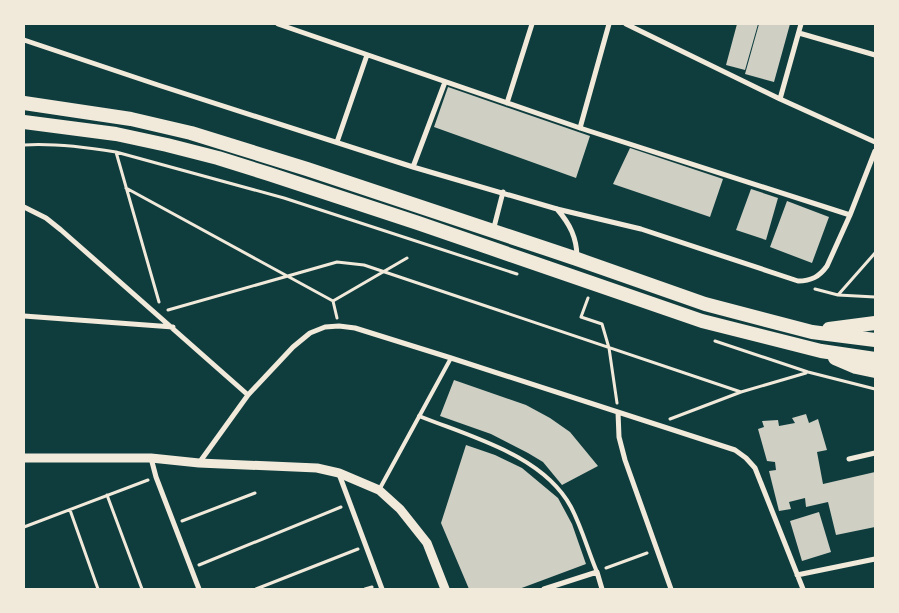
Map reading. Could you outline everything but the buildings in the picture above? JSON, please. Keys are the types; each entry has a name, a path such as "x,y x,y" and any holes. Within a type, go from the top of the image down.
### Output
{"highway":[{"path":"24,103 130,119 191,133 307,168 705,304 812,332 875,340"},
{"path":"24,122 116,134 218,158 408,220 702,321 821,351 875,359"},
{"path":"812,332 875,323"},
{"path":"821,351 856,367 875,371"}],"street":[{"path":"278,24 580,128 850,215"},
{"path":"507,103 532,24"},
{"path":"580,128 609,24"},
{"path":"626,24 780,99 875,142"},
{"path":"780,99 801,24"},
{"path":"799,33 875,55"},
{"path":"24,40 413,167 557,209 641,229 798,281 815,278 827,266 850,215 875,151"},
{"path":"337,142 367,55"},
{"path":"413,167 445,82"},
{"path":"493,231 503,192"},
{"path":"24,207 46,218 61,230 248,395"},
{"path":"557,209 575,235 577,259"},
{"path":"24,316 173,327"},
{"path":"199,464 248,395 293,347 310,333 325,327 339,326 380,335 735,450 755,468 803,589"},
{"path":"618,412 619,437 625,460 671,589"},
{"path":"849,459 875,453"},
{"path":"24,458 151,458 199,464 317,468 339,473 379,490 400,509 427,543 445,589"},
{"path":"151,458 156,477 199,589"},
{"path":"339,473 382,589"},
{"path":"797,575 875,559"},
{"path":"544,589 597,572 602,589"}],"lane":[{"path":"379,490 450,358"},
{"path":"419,416 508,452 542,472 571,507 597,572"}],"path":[{"path":"24,145 88,147 116,152 284,198 523,277"},
{"path":"116,152 165,320"},
{"path":"126,188 333,301 339,326"},
{"path":"875,253 838,295 875,297"},
{"path":"333,301 406,258"},
{"path":"162,312 337,262 364,265 741,392"},
{"path":"597,301 588,298 581,316 602,324 609,348 618,412"},
{"path":"707,338 808,372 875,389"},
{"path":"656,424 741,392 808,372"},
{"path":"24,527 156,477"},
{"path":"174,524 255,493"},
{"path":"107,495 142,589"},
{"path":"191,568 349,503"},
{"path":"70,510 98,589"},
{"path":"256,589 365,546"},
{"path":"597,572 657,549"}]}
